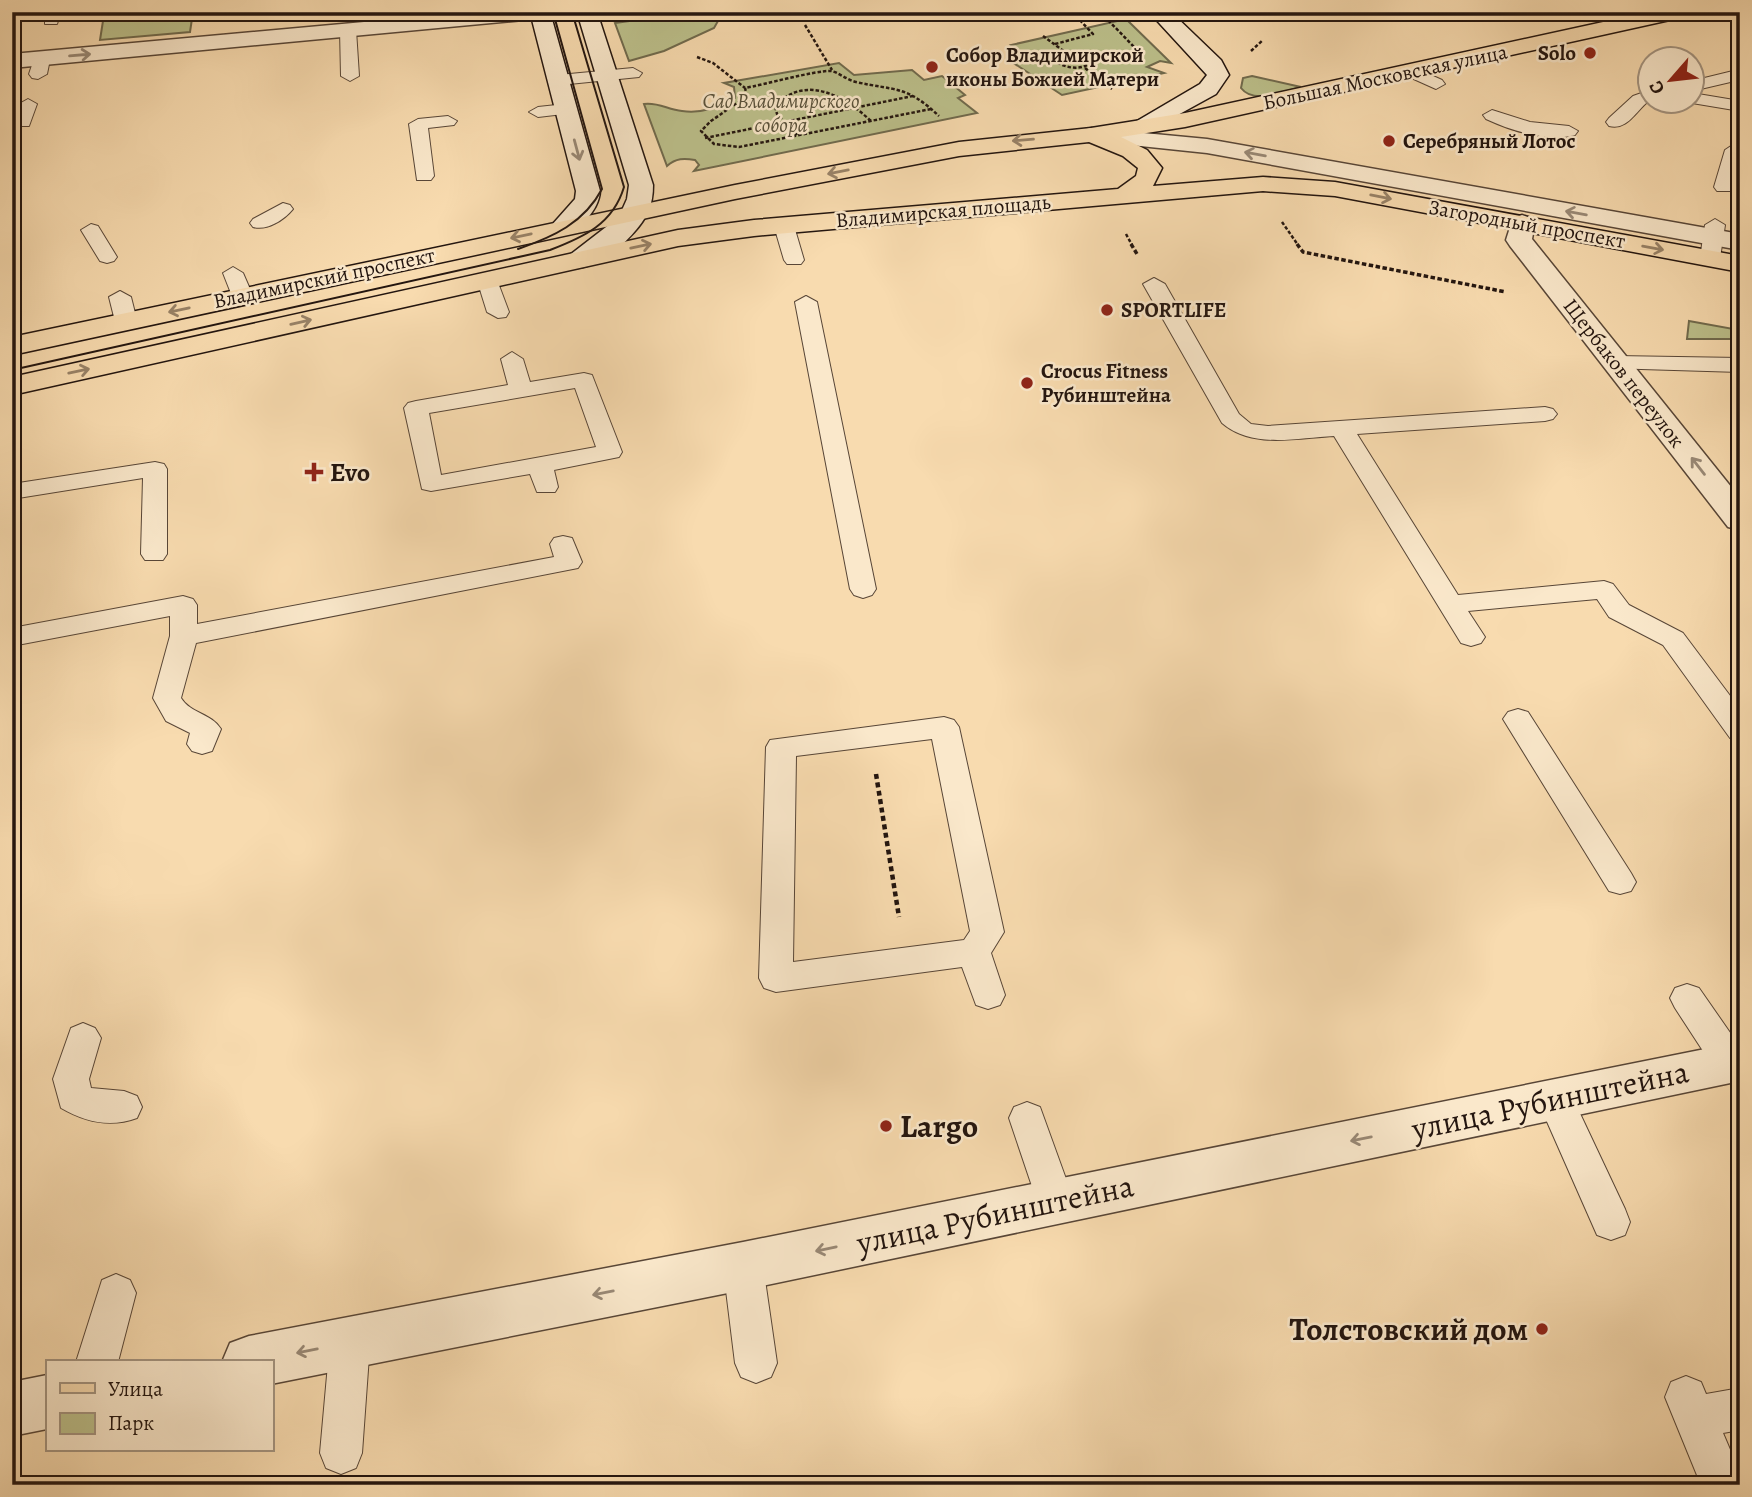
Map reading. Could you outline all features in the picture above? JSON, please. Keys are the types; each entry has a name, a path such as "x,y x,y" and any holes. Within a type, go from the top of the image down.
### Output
{"main road":[{"name":"Большая Московская улица","path":"1091,135 1413,72 1679,12"},
{"name":"Владимирская площадь","path":"636,212 905,159 1013,141 1091,135"},
{"path":"1091,135 1128,148 1143,157 1150,168 1147,179 1127,194"},
{"path":"905,159 888,175 890,190 909,204 947,211"},
{"name":"Владимирская площадь","path":"575,261 678,238 1127,194 1263,184 1318,176"},
{"name":"Загородный проспект","path":"1318,176 1525,214 1713,240 1740,264"},
{"name":"Владимирский проспект","path":"12,346 123,309 237,285 636,212"},
{"name":"Владимирский проспект","path":"12,386 575,261"}],"street":[{"path":"12,61 268,31 348,30 420,18 545,12"},
{"path":"575,261 604,245 624,228 636,212 641,197 640,185 608,75 587,12"},
{"path":"1145,126 1208,89 1218,75 1213,65 1159,12"},
{"path":"540,13 588,191 587,201 564,226"},
{"name":"Владимирская площадь","path":"1091,135 1207,146 1318,176"},
{"name":"Щербаков переулок","path":"1525,214 1519,240 1616,363 1641,408 1740,520"},
{"name":"Загородный проспект","path":"1713,240 1740,243"},
{"name":"улица Рубинштейна","path":"259,1360 743,1266 1735,1062"},
{"path":"12,1409 46,1402"}],"lane":[{"path":"348,30 349,76"},
{"path":"1413,72 1436,84"},
{"path":"559,80 633,73"},
{"path":"1706,83 1733,76"},
{"path":"1615,122 1623,119 1636,100"},
{"path":"1706,101 1740,106"},
{"path":"23,122 28,104"},
{"path":"538,112 566,109"},
{"path":"1492,115 1510,123 1551,132 1569,131"},
{"path":"424,176 418,124 447,121"},
{"path":"1724,187 1734,150"},
{"path":"260,223 283,209"},
{"path":"784,226 794,260"},
{"path":"91,230 107,257"},
{"path":"487,281 498,313"},
{"path":"1154,284 1230,418 1244,430 1268,433 1545,414"},
{"path":"806,302 863,589"},
{"path":"512,359 522,390"},
{"path":"1616,363 1740,365"},
{"path":"584,380 610,452 543,476 432,484 416,408 522,390 584,380"},
{"path":"1341,428 1471,637"},
{"path":"12,492 155,469 154,554"},
{"path":"184,636 569,562 563,544"},
{"path":"1450,604 1604,590 1619,611 1674,639 1740,731"},
{"path":"12,637 154,602 183,605 184,636 167,698 176,714 206,729 202,744"},
{"path":"1518,719 1620,882"},
{"path":"944,727 987,932 974,952 776,978 781,747 944,727"},
{"path":"974,952 988,995"},
{"path":"1687,998 1735,1062"},
{"path":"83,1038 71,1079 74,1097 89,1105 124,1107"},
{"path":"1555,1099 1611,1222"},
{"path":"1027,1118 1055,1201"},
{"path":"743,1266 756,1363"},
{"path":"98,1360 116,1293"},
{"path":"341,1453 350,1342"},
{"path":"1723,1485 1690,1407 1740,1409"}],"path":[{"path":"1055,44 1093,34 1077,17"},
{"path":"1044,36 1066,53 1092,58 1139,52 1106,18"},
{"path":"805,25 832,71 843,79 900,88 915,95 944,120"},
{"path":"1066,53 1057,57 1056,62 1064,66 1084,67 1093,63 1092,58"},
{"path":"697,57 713,63 746,88 747,96 739,104 705,124 701,131 704,138 714,145 739,147 931,109"},
{"path":"1084,67 1112,89"},
{"path":"746,88 832,71"},
{"path":"798,136 775,107 790,94 821,91 837,94 872,121"},
{"path":"704,138 915,95"},
{"path":"1280,218 1303,252 1506,292"},
{"path":"1298,256 1303,252"},
{"path":"870,736 906,960"}],"green space":[{"path":"193,12 190,32 100,40 103,21"},
{"path":"714,12 718,21 714,28 664,51 629,61 615,23"},
{"path":"1126,19 1171,63 1160,61 1147,67 1164,73 1062,95 1012,62 1029,59 1011,45"},
{"name":"Сад Владимирского собора","path":"839,63 854,75 912,70 924,80 942,76 965,95 958,98 977,113 694,171 699,165 695,160 680,159 667,166 644,104 689,112 703,111 735,98 734,87 724,83"},
{"path":"1252,76 1301,87 1253,96 1241,88 1243,78"},
{"path":"1689,321 1739,330 1739,339 1687,339"}],"tram line":[{"path":"518,249 577,220 602,189 553,12"},
{"path":"12,370 550,250 596,228 613,211 624,187 572,12"}],"place":[{"name":"Solo","path":"1590,53"},
{"name":"Собор Владимирской иконы Божией Матери","path":"932,67"},
{"name":"Серебряный Лотос","path":"1389,141"},
{"name":"SPORTLIFE","path":"1107,310"},
{"name":"Crocus Fitness Рубинштейна","path":"1027,383"},
{"name":"Evo","path":"314,472"},
{"name":"Largo","path":"886,1126"},
{"name":"Толстовский дом","path":"1542,1329"}]}
